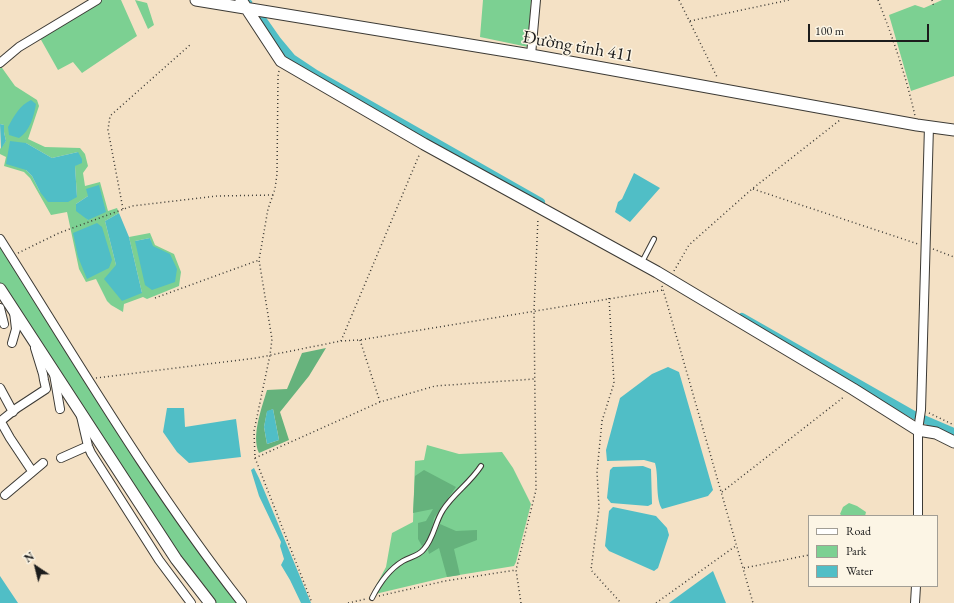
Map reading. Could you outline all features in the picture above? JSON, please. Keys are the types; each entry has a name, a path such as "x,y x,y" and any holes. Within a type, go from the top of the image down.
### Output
{"main road":[{"name":"Đường tỉnh 411","path":"196,0 243,4 849,113 954,130"},
{"path":"243,4 281,61 424,144 538,206 643,260 669,280 918,429 936,433 954,442"},
{"path":"0,289 176,558 210,603"}],"street":[{"path":"0,62 19,47 97,0"},
{"path":"532,55 536,0"},
{"path":"918,515 918,429 921,410 929,126"},
{"path":"0,239 88,379 161,491 214,567 242,603"},
{"path":"0,308 4,324"},
{"path":"12,343 16,329 14,311"},
{"path":"31,337 43,374 46,389 13,412 1,418 2,424 32,471"},
{"path":"54,371 60,409"},
{"path":"0,388 13,412"},
{"path":"80,412 88,446 159,560 191,603"},
{"path":"61,458 88,446"},
{"path":"5,495 43,463"},
{"path":"915,603 916,587"}],"lane":[{"path":"643,260 654,239"},
{"path":"372,598 380,583 392,570 425,549 433,534 439,515 449,501 475,476 481,466"}],"path":[{"path":"679,0 717,77 716,89"},
{"path":"690,21 789,0"},
{"path":"878,0 909,90 917,125"},
{"path":"932,0 934,7"},
{"path":"123,209 108,130 110,116 190,44"},
{"path":"281,61 278,76 277,174 273,195 268,209 259,260 272,339 254,431 255,458 312,603"},
{"path":"669,280 689,245 752,189 849,113"},
{"path":"341,341 424,144"},
{"path":"752,189 954,257"},
{"path":"11,256 59,233 132,206 217,196 273,195"},
{"path":"521,603 516,570 536,490 534,310 538,206"},
{"path":"155,298 259,260"},
{"path":"658,272 753,603"},
{"path":"88,379 256,358 341,341 360,340 534,310 663,290"},
{"path":"609,298 614,383 602,421 597,472 599,508 591,570 621,603"},
{"path":"360,340 380,402"},
{"path":"255,458 380,402 435,386 534,379"},
{"path":"722,492 853,390"},
{"path":"921,410 954,425"},
{"path":"656,603 737,545"},
{"path":"744,568 808,555"},
{"path":"348,603 445,581 516,570"}],"green space":[{"path":"101,0 121,0 137,36 82,73 73,62 58,70 40,38"},
{"path":"135,0 147,3 154,25 148,29"},
{"path":"483,0 531,0 528,47 480,37"},
{"path":"942,0 954,0 954,76 911,91 889,15 915,5 924,8"},
{"path":"0,65 15,86 37,100 39,106 28,139 45,147 80,148 85,154 88,166 83,173 85,186 100,182 108,211 117,208 119,213 105,221 116,265 142,293 129,237 150,233 155,245 174,254 181,272 179,286 147,299 143,297 124,304 123,312 111,305 107,301 96,279 86,282 79,269 67,212 51,215 30,178 24,172 4,166 6,157 0,154 0,149 6,141 4,125 0,124","holes":["26,143 52,158 78,152 75,166 77,197 40,192 32,176 26,170","88,196 88,220 76,204","150,238 152,246 135,241"]},
{"path":"0,243 186,532 211,568 239,603 215,603 165,537 0,283"},
{"path":"326,348 309,376 280,412 289,440 259,453 256,438 257,430 260,413 267,390 287,389 302,353","holes":["273,409 279,440 267,444 264,427 267,412"]},
{"path":"427,445 459,454 502,452 513,468 531,504 516,562 514,566 447,577 371,595 386,567 392,533 413,522 415,461 424,460"},
{"path":"424,470 456,487 434,518 431,533 422,546 418,539 418,523 426,521 433,509 413,513 415,476"},
{"path":"849,503 866,512 865,515 841,515 840,514 843,507"},
{"path":"440,524 456,531 477,530 477,540 454,549 460,575 447,577 439,548 429,554 428,550"}],"water":[{"path":"31,100 36,104 33,118 29,127 19,138 9,135 8,127 15,115 20,108"},
{"path":"0,124 4,125 6,141 1,149"},
{"path":"10,141 26,143 52,158 78,152 82,159 82,163 75,166 77,197 68,202 48,202 40,192 32,176 26,170 6,164"},
{"path":"634,173 660,188 630,222 615,212 618,202 622,199"},
{"path":"99,185 106,212 88,220 76,211 76,204 88,196 86,189"},
{"path":"119,213 129,237 142,293 122,301 104,279 116,265 105,221"},
{"path":"97,223 102,227 112,260 109,268 87,279 78,257 73,233"},
{"path":"150,238 153,246 170,254 177,269 175,282 152,290 145,285 135,241"},
{"path":"668,367 679,372 713,490 708,496 662,509 658,493 655,463 644,460 607,461 606,450 620,398 652,374"},
{"path":"167,408 184,408 185,427 236,419 241,457 189,463 177,452 163,432"},
{"path":"273,409 279,440 267,444 264,427 267,411"},
{"path":"643,466 651,469 652,504 648,506 611,503 607,498 610,470 613,467"},
{"path":"254,468 311,603 301,603 281,565 284,559 280,546 281,542 259,496 251,470"},
{"path":"613,507 656,516 667,528 669,535 658,568 654,571 609,551 605,546 609,511"},
{"path":"713,571 726,603 669,603"},
{"path":"0,576 18,603 0,603"}],"waterway":[{"path":"263,20 292,58 316,74 541,202"},
{"path":"742,317 914,415 954,432"}]}
